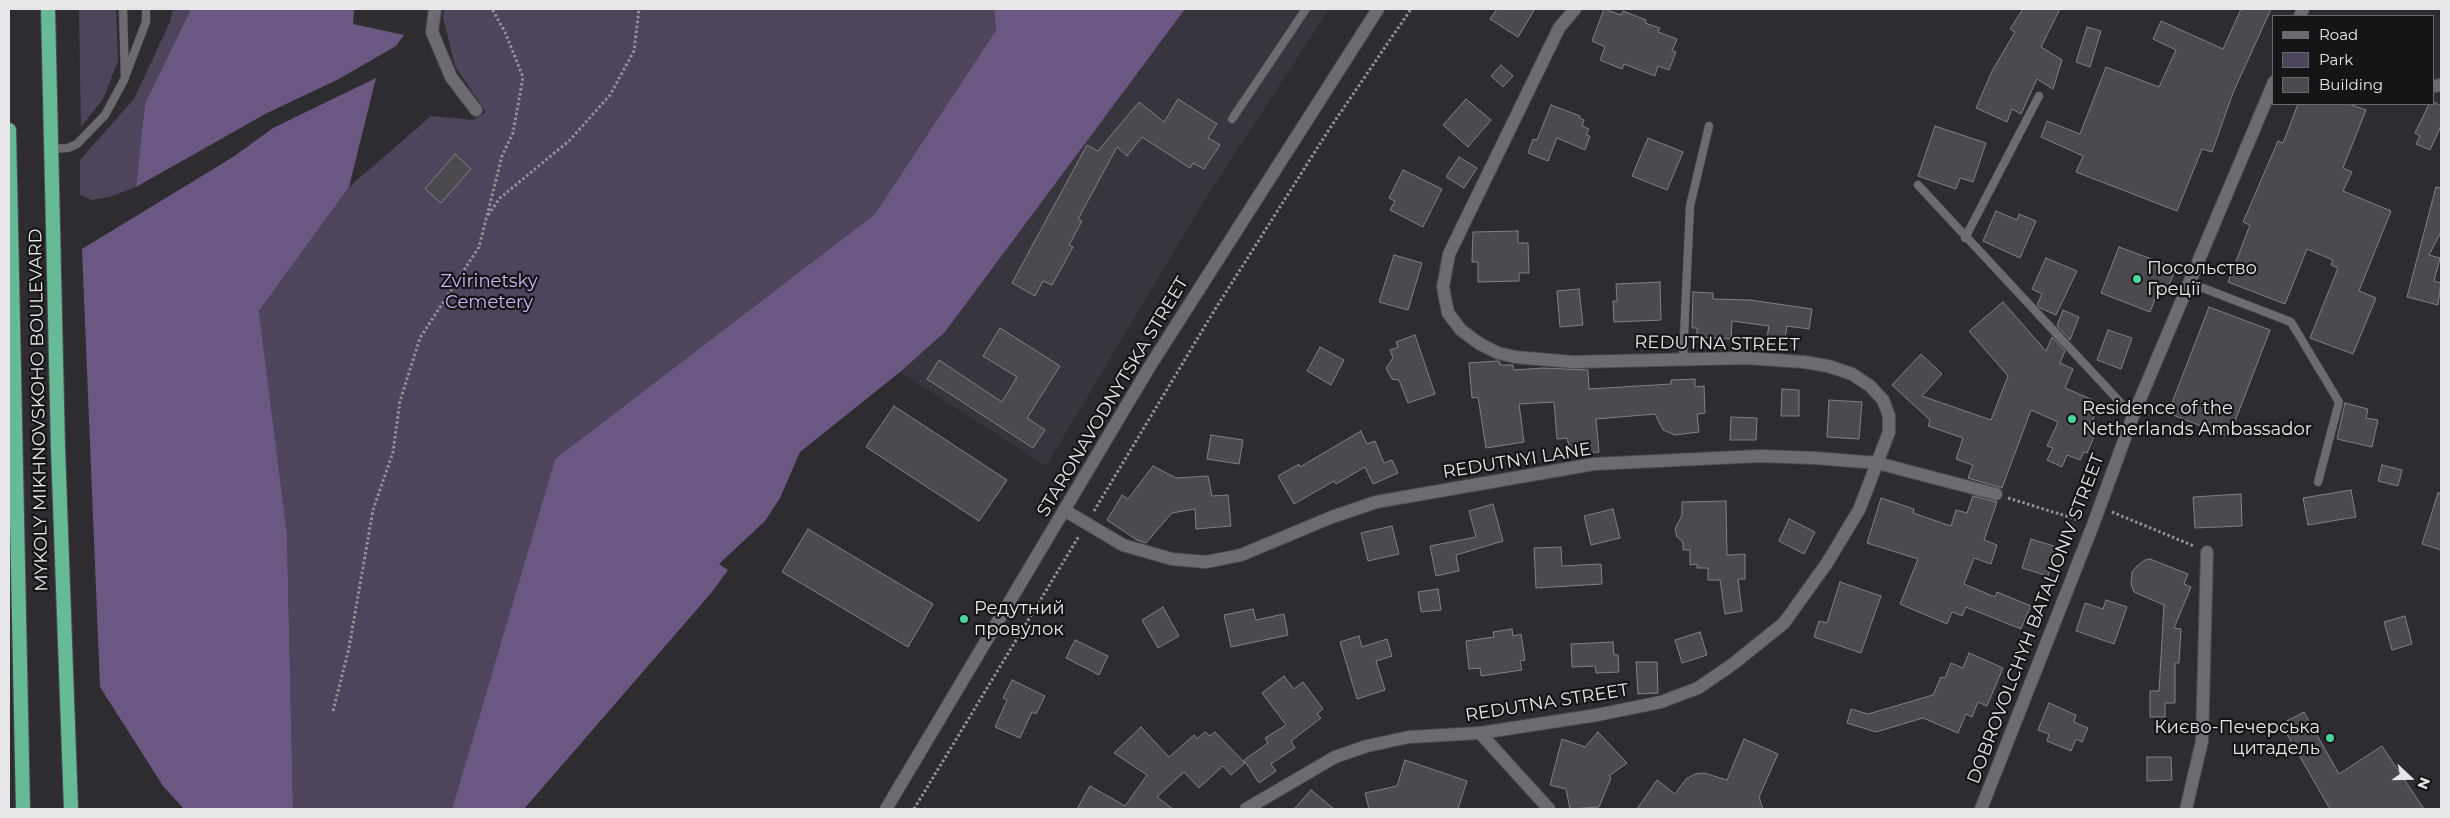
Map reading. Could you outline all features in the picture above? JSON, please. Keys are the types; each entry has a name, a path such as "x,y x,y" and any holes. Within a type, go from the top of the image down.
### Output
{"highway":[{"name":"MYKOLY MIKHNOVSKOHO BOULEVARD","path":"48,9 64,636 71,809"},
{"name":"MYKOLY MIKHNOVSKOHO BOULEVARD","path":"9,130 23,809"}],"street":[{"path":"435,9 432,32 451,77 476,110"},
{"name":"STARONAVODNYTSKA STREET","path":"886,809 1150,366 1378,9"},
{"name":"REDUTNA STREET","path":"1246,809 1335,757 1409,737 1480,733 1661,702 1698,688 1733,664 1784,622 1827,563 1859,510 1889,432 1889,416 1883,400 1870,386 1852,374 1828,366 1804,362 1746,358 1574,362 1515,357 1498,353 1480,344 1461,330 1448,313 1443,287 1449,254 1559,28 1575,9"},
{"name":"DOBROVOLCHYH BATALIONIV STREET","path":"1981,809 2100,507 2133,416 2272,87"},
{"name":"REDUTNYI LANE","path":"1064,510 1123,545 1172,559 1206,562 1242,555 1332,517 1376,502 1594,464 1760,456 1877,463 1996,494"},
{"path":"2186,809 2202,741 2207,552"},
{"path":"1480,733 1549,809"}],"lane":[{"path":"123,9 125,78"},
{"path":"52,149 68,148 77,144 105,115 125,78 146,22 146,9"},
{"path":"1232,119 1306,9"},
{"path":"1966,238 2039,96"},
{"path":"1683,358 1690,206 1709,126"},
{"path":"1918,185 2133,416"},
{"path":"2190,283 2291,322 2339,402 2318,482"}],"path":[{"path":"333,711 349,648 373,510 393,452 400,402 420,338 479,247 502,156 513,133 523,77 505,32 492,9"},
{"path":"487,218 500,198 570,140 610,95 634,51 639,9"},
{"path":"914,809 1214,311 1325,136 1411,9"},
{"path":"1996,494 2093,525"},
{"path":"2100,507 2207,552"}],"shaded area":[{"path":"188,9 354,9 353,24 404,35 396,46 337,80 267,113 136,187 145,103 190,11"},
{"path":"994,9 1185,9 945,332 900,372 800,452 780,498 765,521 719,564 728,570 712,592 524,809 452,809 555,459 875,214 996,30"},
{"path":"1185,9 1329,9 1204,201 1046,466 900,372 945,332"},
{"path":"376,78 349,187 259,311 287,534 293,809 184,809 163,786 100,687 82,249 233,157 273,128"}],"green space":[{"path":"79,9 116,9 118,61 103,99 81,127"},
{"path":"173,9 188,9 190,11 145,103 136,187 109,197 92,200 80,195 80,160 134,99 170,22"},
{"name":"Zvirinetsky Cemetery","path":"444,9 994,9 996,30 875,214 555,459 452,809 293,809 287,534 259,311 349,187 431,116 473,120 486,112 455,66 443,17"}],"building":[{"path":"1497,9 1535,9 1518,37 1490,19"},
{"path":"1604,9 1621,15 1623,11 1646,20 1645,23 1660,28 1658,32 1677,39 1672,51 1676,52 1669,70 1658,66 1655,76 1624,64 1622,69 1600,60 1605,47 1592,41"},
{"path":"2023,9 2060,9 2041,47 2062,60 2053,89 2037,79 2021,114 2012,109 2007,122 1976,108 1992,71 2015,32 2010,29"},
{"path":"2241,9 2271,9 2233,93 2212,152 2202,149 2177,211 2076,172 2083,156 2041,137 2047,121 2080,134 2106,67 2159,87 2176,50 2153,39 2161,21 2223,49"},
{"path":"2087,27 2101,31 2090,67 2076,62"},
{"path":"1501,65 1513,76 1503,87 1491,76"},
{"path":"1178,99 1217,124 1208,138 1220,145 1204,169 1193,163 1190,168 1142,137 1127,156 1117,147 1078,219 1082,221 1069,245 1073,247 1052,285 1043,281 1035,296 1012,283 1087,145 1098,151 1139,102 1164,122"},
{"path":"1466,99 1491,120 1468,147 1443,125"},
{"path":"2435,103 2441,106 2441,126 2430,150 2416,144 2420,136 2415,133 2429,105 2435,105"},
{"path":"1551,105 1580,116 1579,118 1584,120 1582,126 1589,129 1586,135 1590,136 1585,150 1557,138 1548,161 1528,153 1533,139 1537,140"},
{"path":"2298,105 2352,105 2366,110 2343,168 2352,172 2343,191 2391,211 2359,291 2376,298 2353,354 2310,338 2338,268 2331,265 2333,260 2307,249 2285,304 2228,282 2250,225 2243,222 2278,141 2283,143"},
{"path":"1935,126 1986,143 1973,182 1960,178 1956,189 1918,176"},
{"path":"1648,138 1683,152 1667,190 1632,176"},
{"path":"455,154 471,169 441,203 425,189"},
{"path":"1459,157 1477,168 1464,188 1446,177"},
{"path":"1403,170 1442,189 1423,227 1390,210 1395,201 1389,198"},
{"path":"2436,187 2441,188 2441,232 2429,255 2440,258 2434,281 2441,283 2438,305 2407,297"},
{"path":"1996,211 2017,220 2019,214 2036,221 2020,258 1983,241"},
{"path":"1518,231 1518,243 1528,243 1529,273 1519,273 1519,281 1478,282 1478,262 1472,262 1473,232"},
{"path":"2119,247 2176,268 2165,295 2158,292 2150,312 2101,293"},
{"path":"1394,255 1422,263 1408,310 1379,302"},
{"path":"2046,258 2077,271 2056,315 2037,305 2042,294 2032,289"},
{"path":"1660,282 1661,320 1614,322 1613,301 1617,301 1616,284"},
{"path":"1579,289 1583,325 1560,327 1557,291"},
{"path":"1693,292 1713,293 1713,299 1750,300 1812,309 1809,329 1787,326 1785,339 1767,337 1769,326 1732,321 1731,339 1697,337 1697,328 1692,328"},
{"path":"2003,302 2046,351 2052,337 2065,351 2060,363 2073,369 2065,388 2093,400 2089,409 2096,412 2092,422 2099,425 2087,453 2084,452 2080,460 2067,455 2062,467 2047,460 2053,448 2047,446 2058,422 2031,410 2002,488 1968,478 1973,465 1956,459 1963,438 1928,426 1930,420 1892,385 1921,354 1942,374 1922,396 1991,420 2008,376 1969,331"},
{"path":"2209,307 2270,330 2229,437 2168,413"},
{"path":"2063,310 2079,317 2070,340 2057,326"},
{"path":"1000,328 1060,366 1027,418 1045,430 1033,448 927,379 939,360 1002,402 1017,377 983,356"},
{"path":"2108,330 2132,338 2121,369 2097,360"},
{"path":"1415,335 1435,394 1408,403 1399,380 1392,379 1386,368 1393,358 1390,350 1398,347 1396,342"},
{"path":"1320,347 1344,360 1331,385 1307,371"},
{"path":"1500,362 1500,365 1513,365 1514,370 1543,368 1588,370 1589,389 1671,384 1671,380 1695,379 1695,387 1704,386 1705,413 1697,414 1699,432 1675,435 1663,430 1655,414 1596,419 1599,452 1571,454 1567,438 1557,439 1554,402 1519,404 1524,442 1486,448 1478,397 1472,398 1469,363"},
{"path":"1782,389 1799,390 1799,416 1781,416"},
{"path":"1829,400 1862,402 1859,439 1827,437"},
{"path":"2345,403 2368,409 2366,418 2378,420 2372,447 2337,439"},
{"path":"894,406 1007,480 979,521 866,447"},
{"path":"1731,417 1757,418 1756,440 1730,440"},
{"path":"1361,431 1367,444 1375,441 1384,463 1392,460 1398,473 1373,484 1365,467 1336,484 1334,481 1294,504 1278,476 1299,464 1300,467"},
{"path":"1211,435 1243,440 1239,464 1207,459"},
{"path":"2382,465 2402,470 2398,486 2378,481"},
{"path":"1153,466 1176,478 1208,476 1212,496 1228,495 1231,526 1196,529 1195,509 1172,513 1146,543 1137,540 1107,520 1122,495 1128,499"},
{"path":"2351,490 2356,517 2308,525 2303,498"},
{"path":"2438,493 2441,493 2441,550 2422,544"},
{"path":"2241,494 2242,526 2195,528 2193,497"},
{"path":"1973,496 1997,502 1984,540 1997,545 1991,564 1974,558 1964,584 1995,597 1997,592 2031,606 2021,629 1966,607 1962,616 1952,612 1947,624 1900,604 1918,559 1867,543 1881,498 1914,509 1913,513 1951,526 1956,510 1967,513"},
{"path":"1726,501 1727,555 1745,554 1745,579 1738,579 1742,611 1725,614 1720,580 1708,580 1708,568 1697,568 1697,564 1690,565 1690,550 1683,550 1683,542 1677,537 1675,529 1682,515 1682,502"},
{"path":"1493,504 1503,541 1456,555 1459,571 1436,576 1430,546 1476,537 1469,511"},
{"path":"1613,509 1620,538 1591,545 1584,516"},
{"path":"1789,519 1815,532 1804,554 1779,541"},
{"path":"1392,526 1399,554 1368,561 1361,533"},
{"path":"808,529 933,604 908,647 782,572"},
{"path":"2031,539 2057,547 2048,576 2022,568"},
{"path":"1561,547 1562,566 1601,564 1602,584 1536,588 1534,548"},
{"path":"2150,559 2188,574 2184,584 2191,587 2174,628 2181,629 2179,663 2175,663 2175,703 2165,703 2165,717 2150,717 2150,691 2159,691 2164,605 2134,592 2131,584 2132,572 2145,560"},
{"path":"1840,582 1881,596 1861,653 1814,637 1819,621 1827,623"},
{"path":"1438,589 1441,610 1421,612 1418,592"},
{"path":"2106,600 2127,607 2114,644 2076,631 2085,603 2103,609"},
{"path":"1163,607 1179,636 1158,648 1142,620"},
{"path":"1253,609 1256,620 1284,614 1288,635 1231,647 1224,615"},
{"path":"2405,616 2412,644 2392,650 2384,622"},
{"path":"1512,629 1513,636 1521,634 1525,660 1520,661 1522,670 1481,676 1480,668 1469,669 1466,641 1494,637 1493,632"},
{"path":"1700,632 1707,655 1682,663 1675,640"},
{"path":"1359,636 1362,647 1387,639 1392,656 1376,661 1385,690 1357,699 1340,642"},
{"path":"1075,640 1108,656 1099,675 1066,658"},
{"path":"1613,642 1614,655 1618,655 1619,672 1596,673 1595,666 1572,667 1571,644"},
{"path":"1969,653 2003,668 1987,706 1978,702 1972,717 1966,714 1958,733 1923,718 1876,732 1847,723 1851,709 1868,714 1933,695 1941,677 1945,678 1951,663 1963,668"},
{"path":"1636,662 1657,662 1658,693 1638,694"},
{"path":"1284,676 1294,689 1303,682 1323,709 1317,714 1321,718 1291,741 1295,748 1271,764 1276,771 1259,783 1244,760 1268,743 1265,738 1286,725 1262,693"},
{"path":"1012,680 1045,696 1036,714 1032,712 1020,738 995,727 1007,700 1003,698"},
{"path":"2049,703 2076,715 2074,722 2088,728 2082,742 2076,739 2071,751 2047,741 2049,734 2038,730"},
{"path":"2304,712 2339,774 2382,746 2424,809 2330,809 2281,724"},
{"path":"1141,727 1169,757 1194,735 1197,739 1205,732 1210,736 1215,732 1245,763 1231,775 1223,766 1199,788 1184,772 1157,797 1173,809 1077,809 1090,786 1125,806 1147,775 1114,753"},
{"path":"1598,732 1627,763 1609,776 1611,778 1599,807 1570,809 1566,789 1550,785 1562,739 1585,747"},
{"path":"1744,739 1778,754 1759,797 1763,809 1637,809 1657,780 1675,794 1686,779 1695,774 1704,773 1727,780"},
{"path":"2147,757 2171,757 2172,780 2147,781"},
{"path":"1405,760 1467,781 1458,809 1369,809 1365,793 1397,786"},
{"path":"1311,790 1334,809 1294,809"}],"place":[{"name":"Посольство Греції","path":"2137,279"},
{"name":"Residence of the Netherlands Ambassador","path":"2072,419"},
{"name":"Редутний провулок","path":"964,619"},
{"name":"Києво-Печерська цитадель","path":"2330,738"}]}
